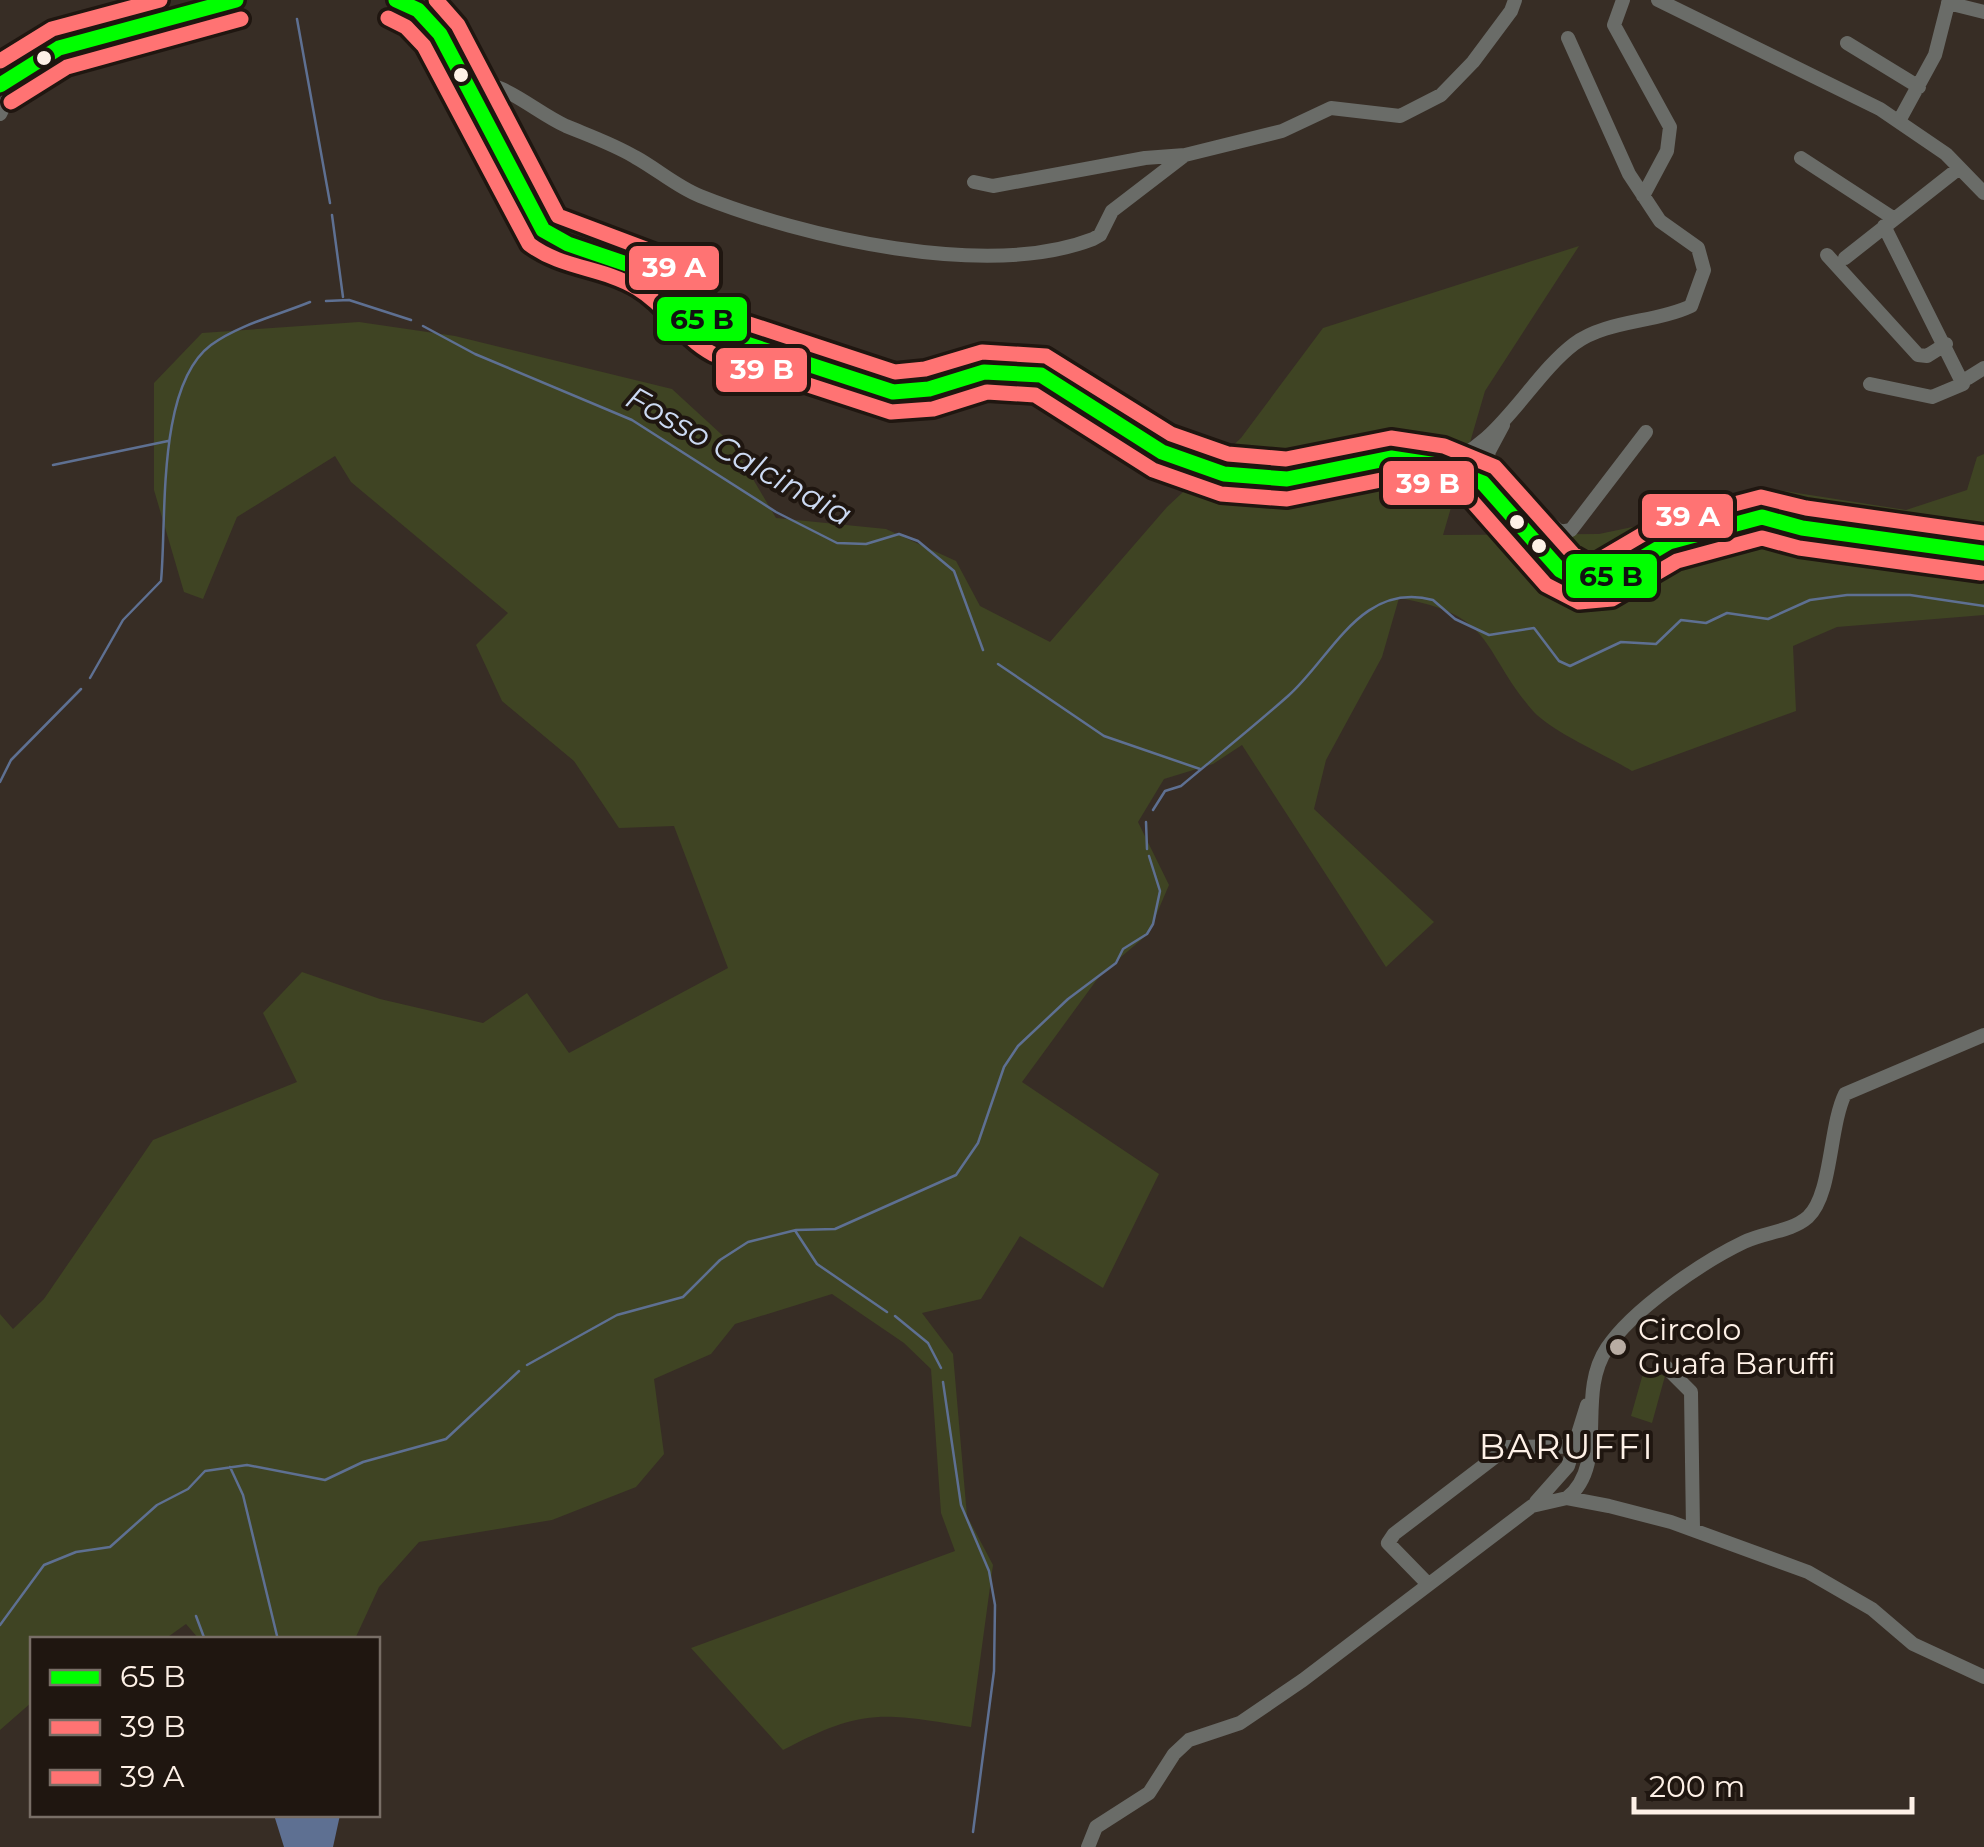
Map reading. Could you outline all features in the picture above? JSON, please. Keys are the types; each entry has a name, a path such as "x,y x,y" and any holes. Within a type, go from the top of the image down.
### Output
{"main road":[{"path":"7,80 59,48 236,0"},
{"path":"396,0 418,10 434,24 543,230 558,241 648,271 701,323 719,334 893,392 929,390 984,372 1041,374 1162,452 1224,474 1288,479 1391,458 1437,465 1472,462 1522,512 1560,570 1572,579 1593,583 1652,549 1762,517 1802,528 1984,553"}],"street":[{"path":"974,182 993,186 1145,158 1185,155 1282,131 1331,108 1400,116 1441,95 1473,62 1512,11 1514,0"},
{"path":"1623,0 1614,25 1670,127 1667,151 1643,196"},
{"path":"1658,0 1899,121 1946,154 1984,193"},
{"path":"1899,121 1935,56 1949,2 1984,12"},
{"path":"1472,462 1500,421 1578,342 1665,318 1691,306 1704,270 1698,248 1660,222 1643,196 1568,38"},
{"path":"1847,43 1918,87"},
{"path":"0,114 14,86 7,80"},
{"path":"464,81 492,84 565,126 604,140 698,196 806,231 862,239 900,252 1006,254 1083,243 1100,235 1112,211 1185,155"},
{"path":"1801,158 1889,222 1963,384 1932,397 1870,384"},
{"path":"1844,258 1958,169"},
{"path":"1826,255 1918,355 1927,356 1946,344"},
{"path":"1968,378 1984,368"},
{"path":"1500,421 1504,428 1488,453 1491,468 1522,512 1553,528 1571,530 1646,432"},
{"path":"1567,1498 1582,1481 1589,1399 1603,1354 1646,1305 1746,1241 1808,1216 1819,1198 1833,1118 1845,1094 1984,1035"},
{"path":"1666,1368 1690,1392 1693,1529"},
{"path":"1088,1847 1096,1828 1154,1788 1181,1747 1202,1733 1240,1723 1335,1657 1426,1582 1468,1558 1532,1506 1561,1476 1582,1446"},
{"path":"1426,1582 1391,1551 1388,1543 1394,1534 1508,1447 1582,1446"},
{"path":"1561,1476 1582,1481 1610,1506"},
{"path":"1561,1476 1567,1498"},
{"path":"1532,1506 1567,1498 1610,1506 1693,1529 1808,1572 1872,1610 1913,1644 1984,1677"}],"green space":[{"path":"1579,246 1485,391 1443,535 1599,534 1704,512 1766,488 1906,510 1967,490 1977,457 1984,454 1984,539 1970,541 1972,567 1984,580 1984,615 1837,627 1793,646 1796,711 1632,771 1566,735 1533,711 1470,625 1430,605 1399,598 1382,657 1326,760 1314,809 1434,922 1386,967 1242,745 1213,764 1164,779 1138,822 1169,885 1148,934 1101,974 1022,1082 1159,1174 1103,1288 1020,1236 981,1299 922,1313 953,1354 967,1516 993,1565 971,1727 874,1717 834,1726 783,1750 691,1648 955,1551 941,1513 931,1369 904,1343 832,1294 735,1324 711,1354 654,1379 664,1454 636,1487 552,1520 419,1542 379,1587 356,1637 197,1637 186,1624 168,1637 30,1637 30,1704 0,1730 0,1314 13,1329 44,1299 153,1140 297,1082 263,1013 302,972 380,999 483,1023 527,993 569,1053 728,968 674,826 619,828 574,761 502,701 476,645 508,613 351,482 335,456 237,517 203,599 184,592 154,490 154,383 202,333 359,322 455,336 672,389 733,445 776,518 886,529 956,561 980,606 1050,642 1167,507 1241,438 1323,328"},
{"path":"1644,1370 1665,1376 1652,1423 1631,1416"}],"water":[{"path":"275,1817 340,1817 333,1847 284,1847"}],"waterway":[{"name":"Fosso Calcinaia","path":"297,19 330,203"},
{"name":"Fosso Calcinaia","path":"332,215 343,297"},
{"name":"Fosso Calcinaia","path":"326,301 349,300 411,320"},
{"path":"90,678 123,620 161,581 173,421 193,364 211,345 233,332 310,302"},
{"name":"Fosso Calcinaia","path":"423,326 475,354 632,420 776,512 837,543 866,544 899,534 918,541 954,571 983,650"},
{"path":"53,465 168,441"},
{"path":"1153,810 1165,791 1181,786 1262,719 1304,680 1350,626 1386,602 1408,597 1433,600 1455,619 1489,635 1534,628 1559,661 1570,666 1621,642 1656,644 1681,620 1706,623 1727,613 1768,619 1810,600 1847,595 1910,595 1984,606"},
{"name":"Fosso Calcinaia","path":"998,664 1104,736 1200,769"},
{"path":"0,782 11,760 81,689"},
{"path":"1146,822 1147,849"},
{"path":"527,1365 617,1315 683,1297 720,1260 748,1242 796,1230 835,1229 956,1175 978,1143 1004,1067 1018,1046 1068,999 1116,963 1123,949 1147,934 1160,891 1149,856"},
{"path":"796,1232 817,1264 887,1312"},
{"path":"895,1316 928,1343 941,1368"},
{"path":"0,1625 44,1565 76,1552 110,1547 157,1505 188,1489 205,1471 247,1465 325,1480 363,1462 446,1439 519,1371"},
{"path":"943,1382 961,1505 989,1571 995,1605 994,1671 973,1832"},
{"path":"230,1467 243,1495 277,1637"},
{"path":"196,1616 204,1637"}],"transit line":[{"path":"0,61 52,29 160,0"},
{"path":"0,85 59,48 236,0"},
{"path":"396,0 418,10 440,34 543,230 568,244 650,272 719,335 893,392 929,389 984,372 1041,375 1162,452 1224,474 1287,479 1391,458 1437,465 1483,483 1560,570 1583,582 1605,580 1669,542 1762,517 1802,528 1984,553"},
{"path":"436,0 458,25 558,216 659,254 728,317 895,372 925,369 982,352 1046,356 1171,434 1228,454 1286,459 1391,438 1444,446 1495,467 1573,554 1587,562 1599,560 1662,523 1761,497 1806,508 1984,533"},
{"path":"388,18 406,27 424,46 529,244 555,258 637,288 713,354 891,412 933,409 987,392 1035,395 1153,470 1221,494 1287,499 1391,478 1432,484 1471,500 1546,585 1579,602 1612,599 1677,561 1762,538 1799,548 1981,573"},
{"path":"11,102 67,67 241,19"}],"place":[{"name":"Circolo Guafa Baruffi","path":"1618,1347"}],"district":[{"name":"BARUFFI","path":"1567,1447"}]}
